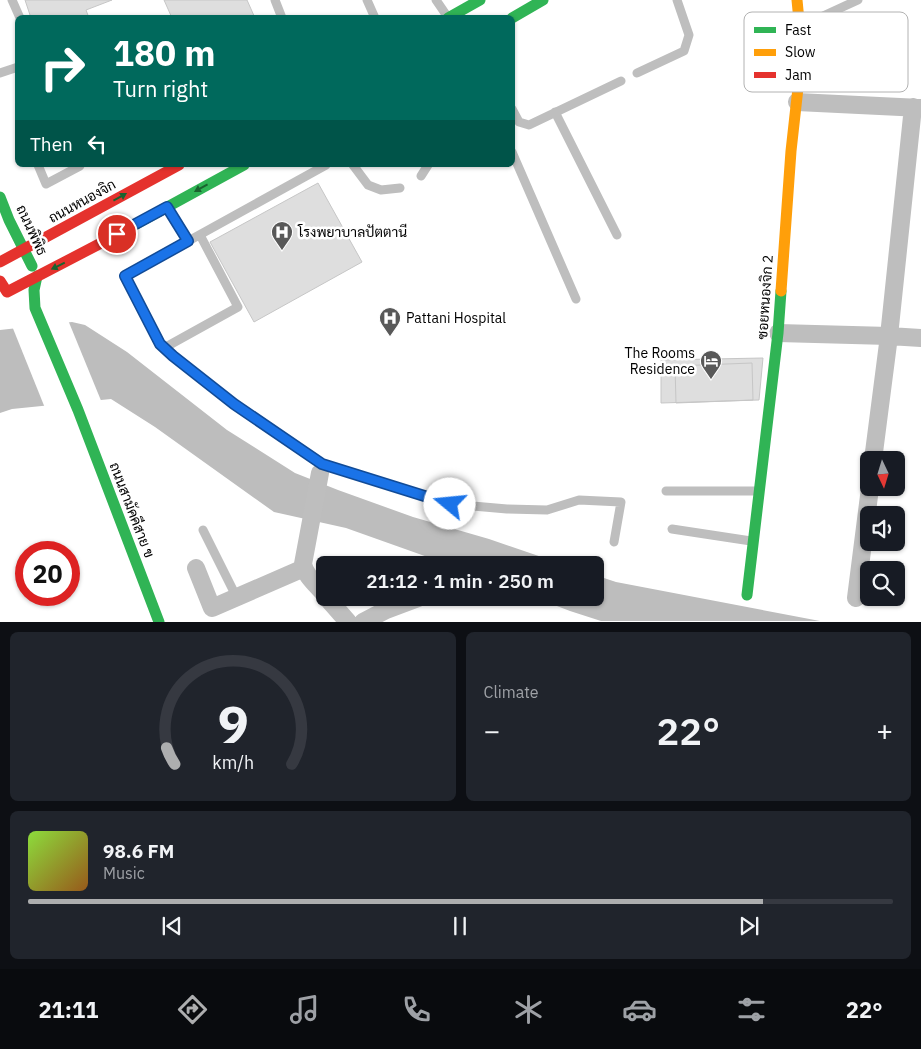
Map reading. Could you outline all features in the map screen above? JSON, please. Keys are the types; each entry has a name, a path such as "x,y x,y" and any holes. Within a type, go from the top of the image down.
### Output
{"main road":[{"path":"465,13 480,0"},
{"path":"515,16 544,0"},
{"name":"ซอยหนองจิก 2","path":"747,595 778,333 797,92"},
{"name":"ถนนหนองจิก","path":"0,262 175,167"},
{"path":"3,294 66,262 240,167"},
{"name":"ถนนพิพิธ","path":"0,197 9,220 37,276"},
{"path":"36,310 34,290 37,276"},
{"path":"0,281 3,294"},
{"path":"3,294 22,299 36,310"},
{"name":"ถนนสามัคคีสาย ข","path":"36,310 78,410 159,622"}],"street":[{"path":"796,102 917,107 874,451"},
{"path":"778,333 921,338"},
{"path":"316,583 303,564 321,469"},
{"path":"856,598 869,496"},
{"path":"196,568 212,608 304,568"},
{"path":"334,606 348,622"},
{"path":"363,622 389,616 405,606"}],"lane":[{"path":"12,0 19,15"},
{"path":"274,0 281,15"},
{"path":"367,0 374,15"},
{"path":"436,0 447,15"},
{"path":"637,73 684,51 689,35 677,0"},
{"path":"832,12 858,0"},
{"path":"0,73 15,68"},
{"path":"515,116 518,122 529,125 621,81"},
{"path":"555,112 617,235"},
{"path":"515,159 576,299"},
{"path":"39,167 46,184 78,167"},
{"path":"322,167 125,276 160,344 234,404 321,469 450,504 547,510 579,500 621,502 614,542"},
{"path":"355,167 368,185 381,190 400,188"},
{"path":"421,176 427,167"},
{"path":"167,207 188,241"},
{"path":"164,348 238,307 200,235"},
{"path":"666,491 759,491"},
{"path":"672,529 753,542"},
{"path":"203,530 236,598"}],"shaded area":[{"path":"72,322 85,325 127,352 227,430 295,473 413,517 489,539 539,556 425,556 346,528 274,512 155,427 111,399 12,409 0,413 0,330"},
{"path":"604,578 616,582 820,621 601,621 557,606 604,606"}],"pier":[{"path":"68,320 102,403 45,408 12,326"}],"building":[{"path":"25,0 112,0 86,10 88,15 30,15"},
{"path":"164,0 247,0 254,15 171,15"},
{"path":"318,183 362,262 254,322 210,242"},
{"name":"The Rooms Residence","path":"763,358 759,400 661,403 661,360"},
{"name":"The Rooms Residence","path":"752,363 753,400 676,403 675,366"}],"traffic: fast":[{"path":"453,15 480,0"},
{"path":"515,16 543,0"},
{"path":"107,240 240,167"},
{"path":"0,197 9,220 32,266"},
{"path":"37,276 34,290 35,308 78,410 159,622"},
{"path":"747,595 778,333 781,291"}],"traffic: slow":[{"path":"797,0 798,12"},
{"path":"781,291 791,151 798,92"}],"traffic: jam":[{"path":"0,262 175,167"},
{"path":"0,281 7,292 107,240"}],"place":[{"name":"โรงพยาบาลปัตตานี","path":"282,251"},
{"name":"Pattani Hospital","path":"390,337"},
{"name":"The Rooms Residence","path":"711,380"}],"route":[{"path":"117,234 167,207 188,241 125,276 160,344 173,356 234,404 322,464 450,504"}]}
